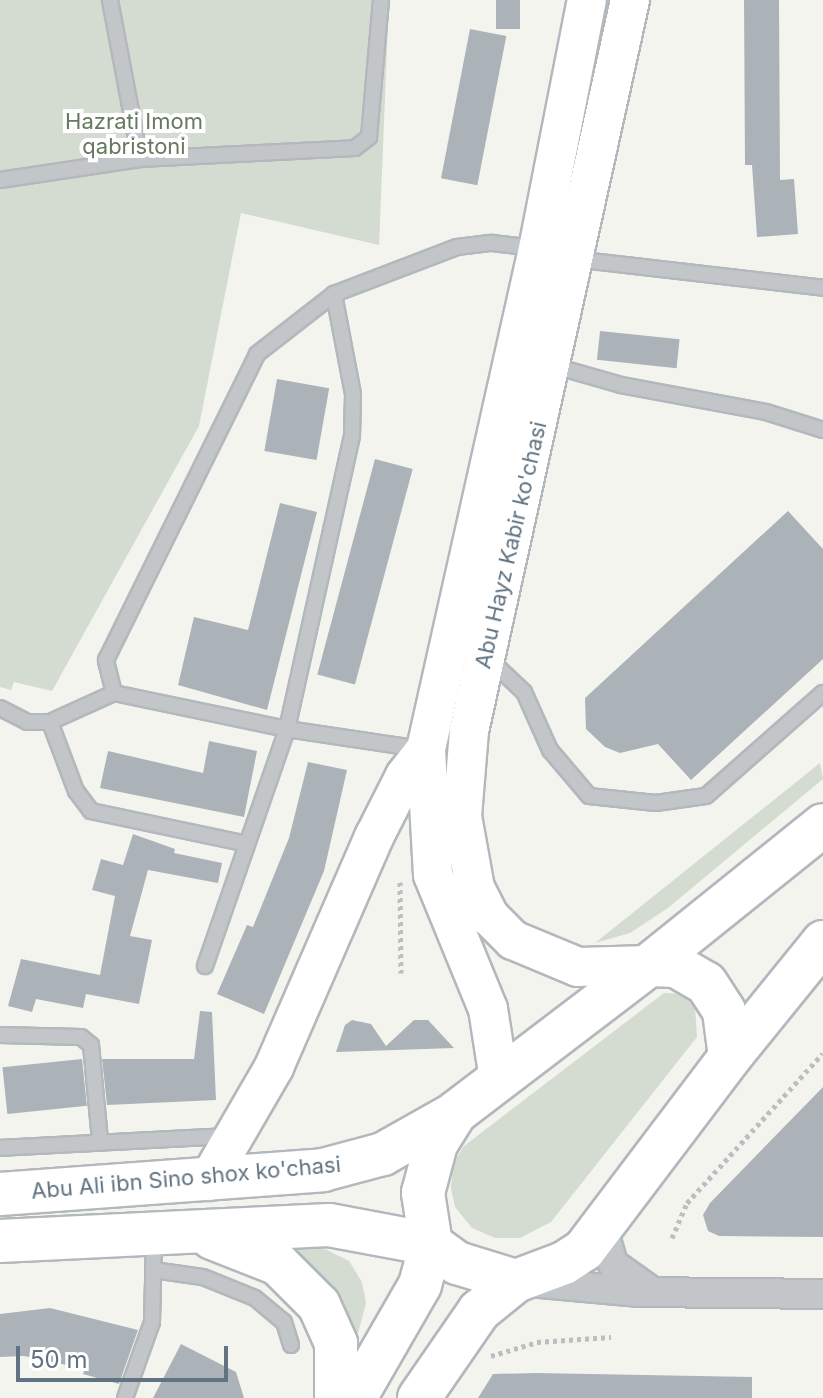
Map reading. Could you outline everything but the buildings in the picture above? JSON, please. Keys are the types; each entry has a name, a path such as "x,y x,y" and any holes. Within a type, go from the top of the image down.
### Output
{"main road":[{"name":"Abu Hayz Kabir ko'chasi","path":"587,0 556,254 550,365 469,731 462,799 469,870 486,910 513,940 559,963 608,969 649,965"},
{"name":"Abu Hayz Kabir ko'chasi","path":"499,1079 488,1009 433,875 426,749 488,478 630,0"},
{"path":"208,1181 237,1136 274,1067 392,799 426,749"},
{"path":"649,965 823,825"},
{"path":"419,1398 479,1311 516,1281 574,1257 823,942"},
{"path":"649,965 676,966 706,983 724,1011 730,1057"},
{"name":"Abu Ali ibn Sino shox ko'chasi","path":"0,1194 306,1173 363,1161 403,1145 455,1113 649,965"},
{"path":"355,1398 420,1285 431,1244 424,1208 425,1178 455,1113"},
{"path":"154,1250 329,1225 431,1244 457,1263 516,1281"},
{"path":"0,1241 154,1250 230,1242 278,1264 300,1284 332,1330 336,1398"}],"street":[{"path":"488,478 508,472 525,486"},
{"path":"602,1225 613,1264 651,1291"},
{"path":"516,1281 651,1291 823,1294"}],"lane":[{"path":"110,0 140,159"},
{"path":"0,180 140,159 355,148 369,137 381,0"},
{"path":"114,693 106,660 257,354 334,294 467,245 823,288"},
{"path":"205,966 287,729 352,436 353,394 334,294"},
{"path":"550,365 621,385 766,412 823,430"},
{"path":"486,656 524,692 550,750 589,796 656,803 706,796 823,693"},
{"path":"0,719 0,708 27,722 50,722 114,693 287,729 426,749"},
{"path":"50,722 76,791 91,811 247,844"},
{"path":"0,1035 81,1037 91,1045 100,1141"},
{"path":"0,1148 237,1136"},
{"path":"125,1398 152,1322 154,1250 203,1277 255,1298 284,1322 291,1345"}],"path":[{"path":"400,868 401,973"},
{"path":"672,1238 687,1203 823,1053"},
{"path":"483,1364 500,1351 524,1344 611,1337"}],"green space":[{"name":"Hazrati Imom qabristoni","path":"0,0 389,0 379,245 241,213 199,426 52,691 14,682 11,690 0,687"},
{"path":"820,763 823,779 668,908 630,933 595,943"},
{"path":"664,993 683,994 695,1007 697,1037 551,1222 520,1238 495,1238 472,1228 455,1207 451,1188 453,1164 464,1146"},
{"path":"280,1247 325,1249 349,1261 362,1282 366,1303 356,1341"}]}
